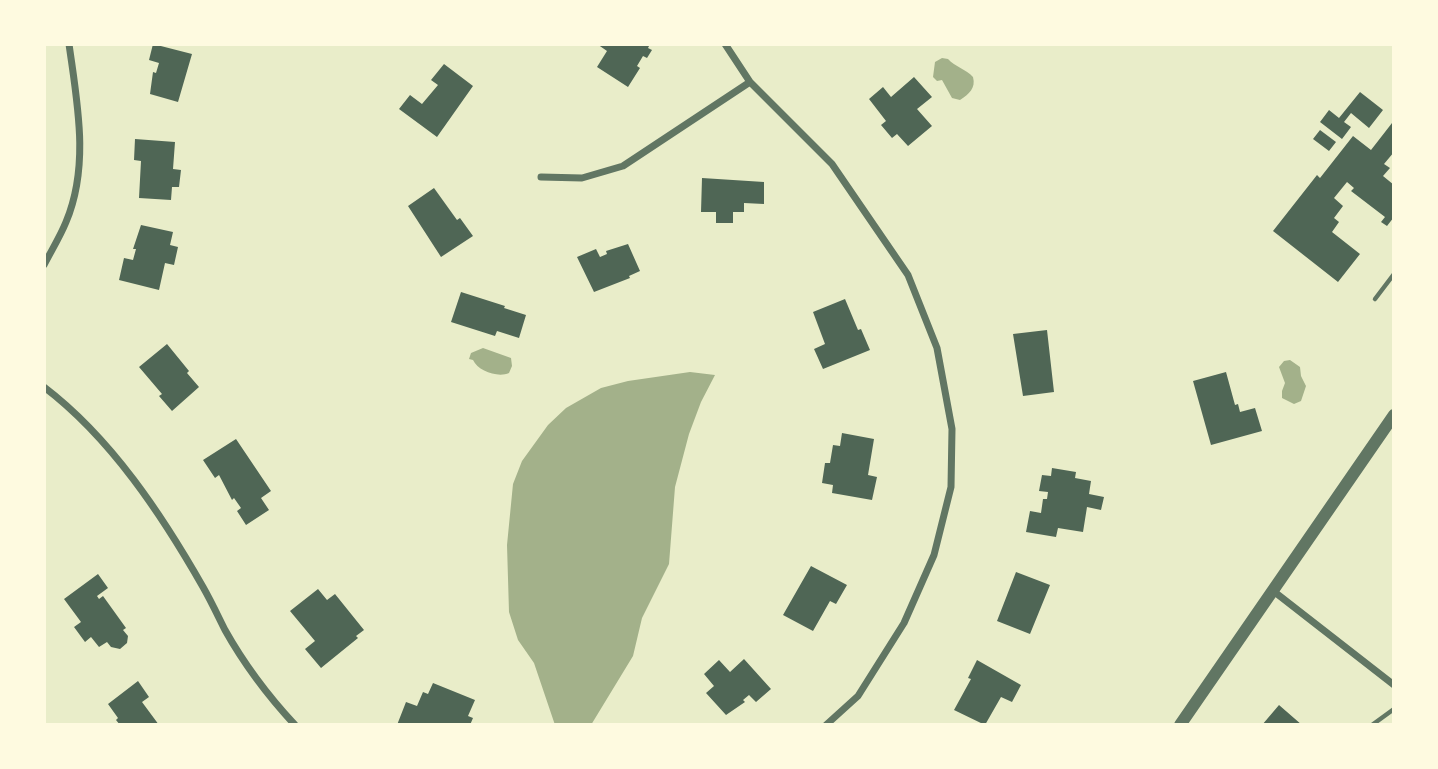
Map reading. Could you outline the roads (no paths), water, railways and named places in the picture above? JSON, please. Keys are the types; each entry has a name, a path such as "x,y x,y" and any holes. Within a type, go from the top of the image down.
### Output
{"street":[{"path":"44,265 67,220 76,184 80,131 69,44"},
{"path":"725,44 750,82 832,164 908,275 937,348 952,429 951,487 924,578 904,623 858,696 826,725"},
{"path":"541,177 582,178 623,166 750,82"},
{"path":"44,387 66,404 140,485 204,588 226,632 251,670 295,725"},
{"path":"1180,725 1394,415"},
{"path":"1272,590 1394,685"}],"lane":[{"path":"1375,299 1394,274"},
{"path":"1372,725 1394,709"}]}
